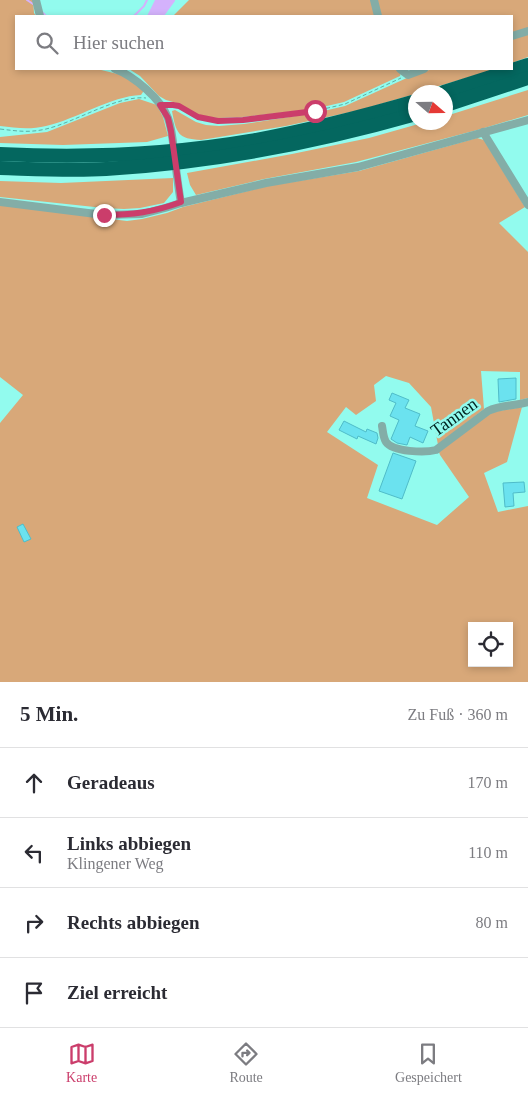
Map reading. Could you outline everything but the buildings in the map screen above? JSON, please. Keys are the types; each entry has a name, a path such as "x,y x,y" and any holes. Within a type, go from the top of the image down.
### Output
{"highway":[{"path":"513,70 528,65"},
{"path":"453,89 512,70"},
{"path":"453,103 528,78"},
{"path":"186,156 310,129 408,103"},
{"path":"0,168 104,169 159,158 186,156 224,157 290,146 365,129 408,116"},
{"path":"0,154 123,155 159,158"}],"street":[{"path":"36,0 39,14"},
{"path":"374,0 378,15"},
{"path":"513,36 528,31"},
{"path":"118,70 137,80 157,102 168,118 181,202"},
{"path":"401,70 408,75 421,70"},
{"path":"0,202 104,215 142,214 181,202 266,183 358,167 528,120"},
{"path":"484,132 528,205"},
{"name":"Tannen","path":"382,426 384,438 390,446 419,452 430,452 436,450 493,408 520,405 528,402"}],"path":[{"path":"0,129 28,132 48,129 118,102 138,97 179,106 198,117 218,121 243,120 315,111 345,104 408,75"}],"shaded area":[{"path":"0,0 33,0 35,15 15,15 15,70 101,70 122,75 143,89 141,95 106,103 58,123 29,128 0,126"},
{"path":"155,0 175,0 165,15 148,15"},
{"path":"189,0 371,0 376,15 174,15"},
{"path":"376,0 528,0 528,29 513,34 513,15 380,15"},
{"path":"528,33 528,57 513,63 513,38"},
{"path":"131,70 398,70 401,72 400,76 344,102 314,109 218,118 198,115 180,104 166,100 159,96 140,76"},
{"path":"429,70 493,70 442,85 408,85 408,96 360,110 286,126 201,140 187,138 179,133 172,111 175,110 196,122 219,126 315,113 345,106"},
{"path":"528,90 528,115 356,162 264,179 196,195 190,185 187,173 369,138 408,127 408,130 453,130 453,114"},
{"path":"139,99 157,105 163,117 168,136 147,142 63,145 0,143 0,137 47,132 120,103"},
{"path":"477,138 484,140 525,207 499,223 528,252 528,398 520,400 520,372 481,371 484,409 438,445 431,407 409,383 386,376 374,385 376,401 356,415 346,407 327,432 378,465 367,498 437,525 469,497 439,452 493,412 522,407 507,462 484,473 498,512 528,506 528,682 0,682 0,423 23,395 0,377 0,205 127,221 167,213 183,207 268,186 359,171"},
{"path":"173,178 173,192 164,203 140,208 104,208 0,197 0,181 61,183"}],"waterway":[{"path":"27,0 33,4"},
{"path":"135,15 147,0"},
{"path":"42,12 45,15"}],"route":[{"path":"104,215 142,214 181,202 171,131 168,118 160,105 179,106 198,117 218,121 243,120 315,111"}]}
